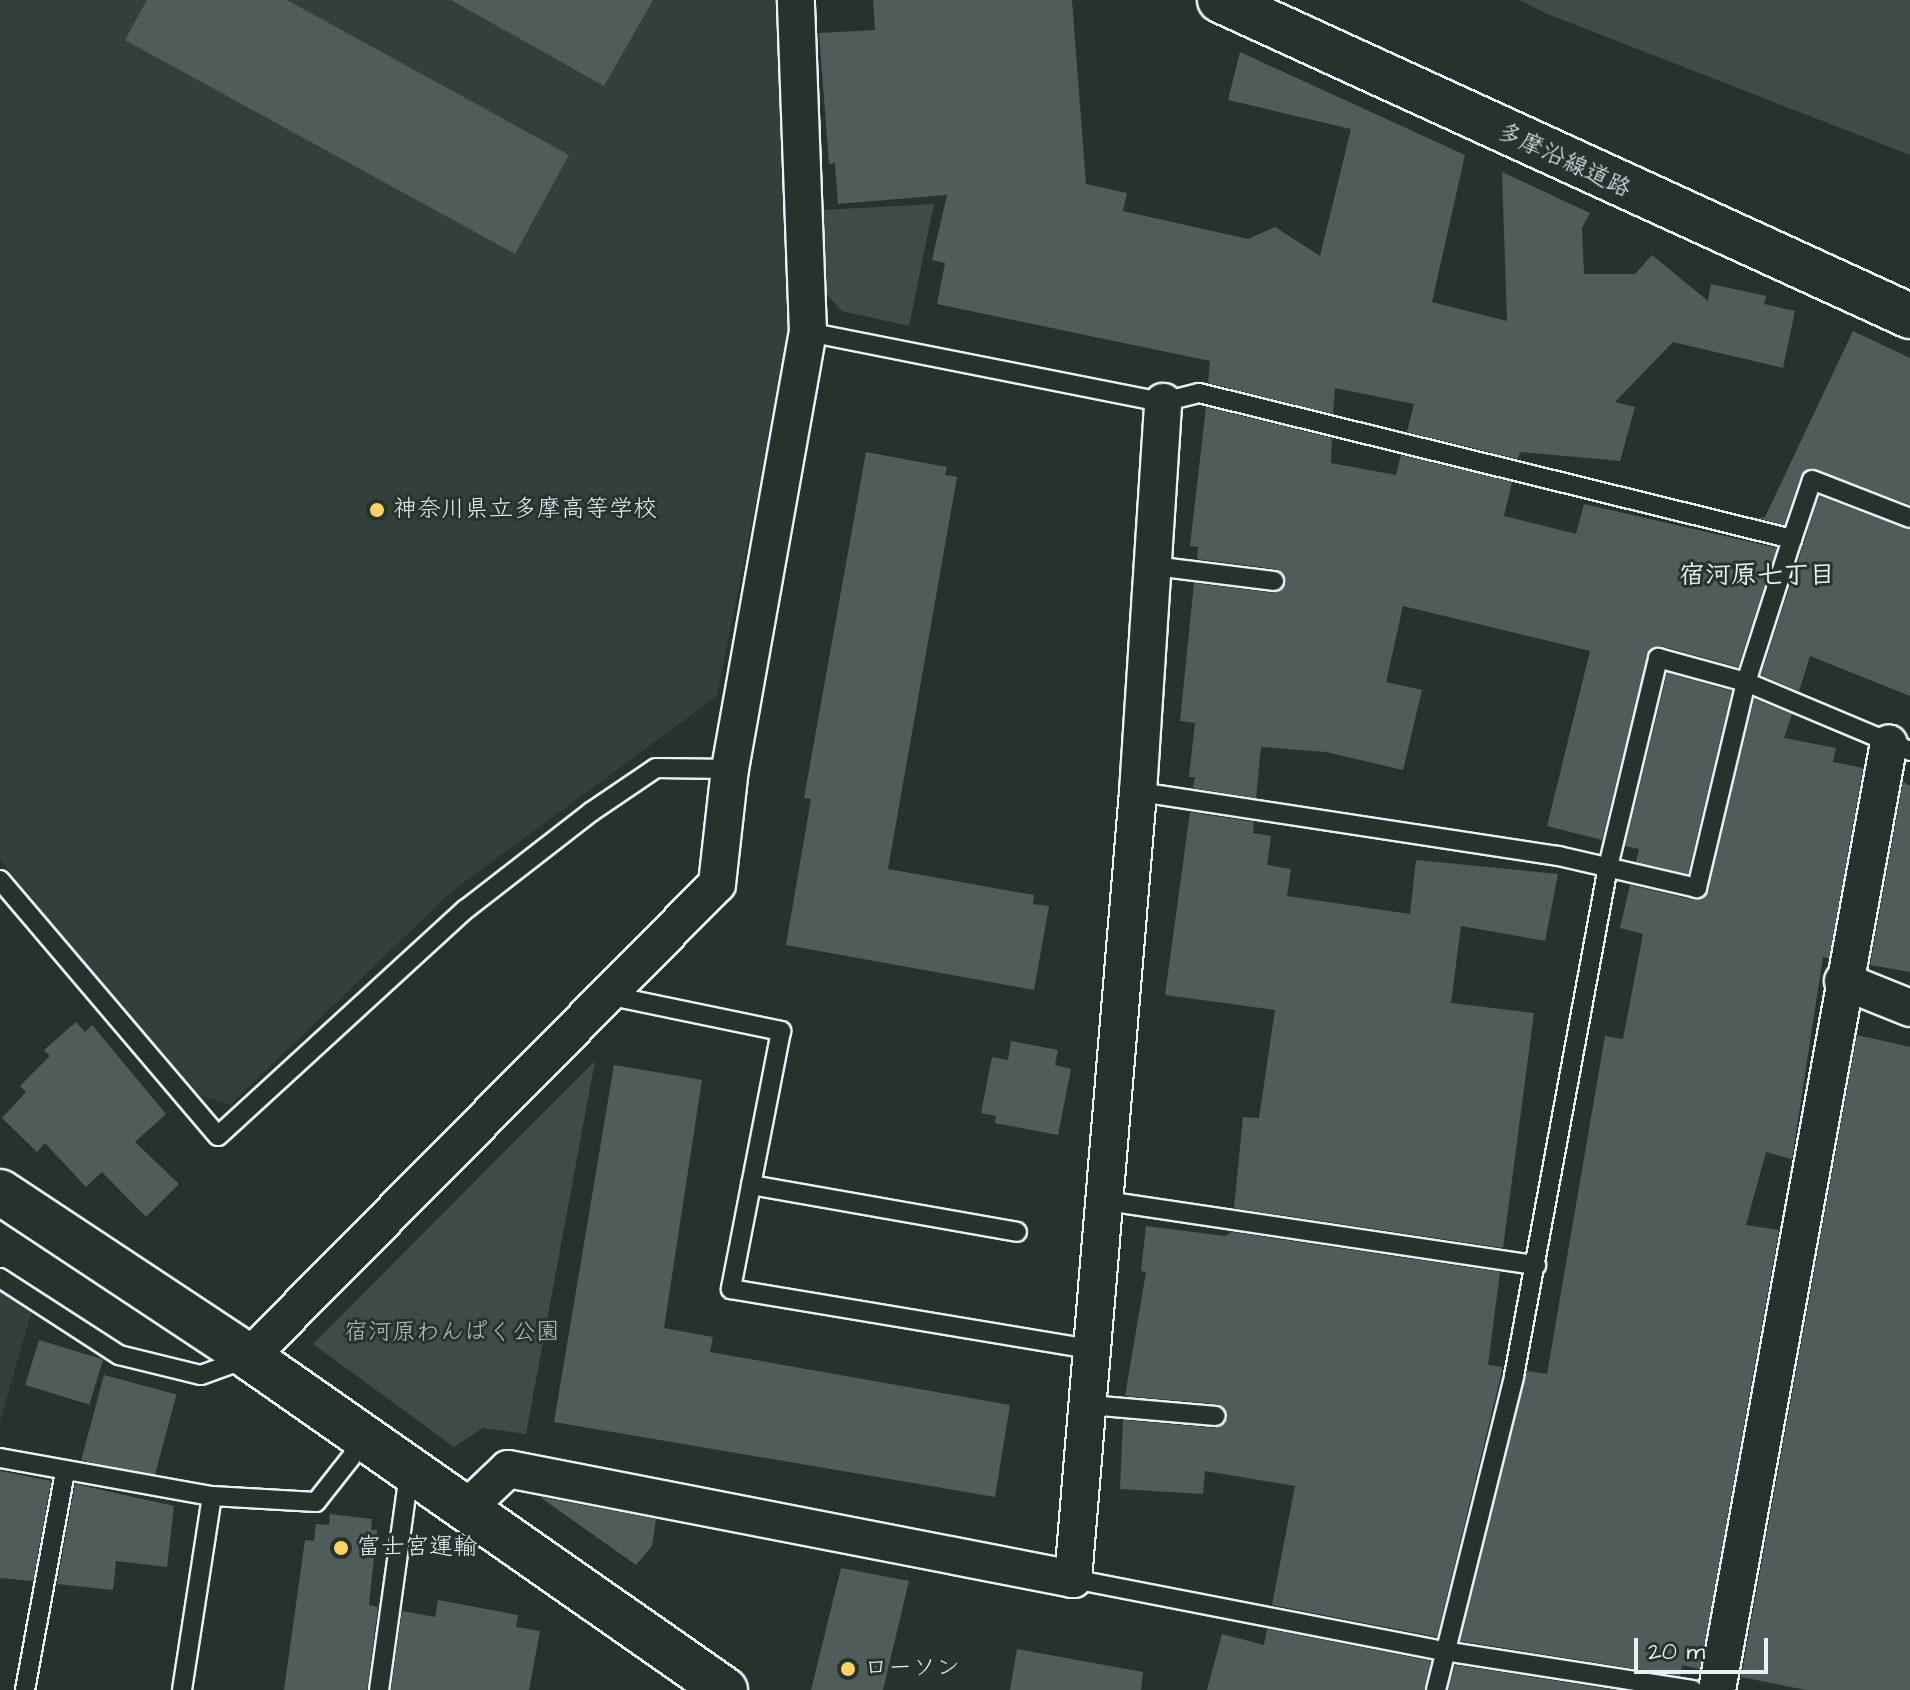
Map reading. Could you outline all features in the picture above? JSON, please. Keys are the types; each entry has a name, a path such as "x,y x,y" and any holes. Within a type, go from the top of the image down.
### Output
{"street":[{"path":"249,1357 604,994 717,884 730,769 808,332 796,0"},
{"name":"多摩沿線道路","path":"1220,0 1910,316"},
{"path":"465,1510 508,1469 1073,1579 1095,1350 1138,792 1163,402"},
{"path":"1717,1690 1843,981 1900,747"},
{"path":"1843,981 1910,1008"},
{"path":"0,1192 249,1357 409,1473 725,1690"}],"lane":[{"path":"808,332 1163,402 1199,393 1792,539"},
{"path":"1138,792 1608,867 1697,888 1746,682 1812,480 1910,518"},
{"path":"1154,566 1274,581"},
{"path":"1436,1690 1536,1265 1608,867 1658,658 1746,682 1900,747"},
{"path":"0,880 218,1136 466,909 591,812 656,768 730,769"},
{"path":"604,994 781,1031 731,1289 1095,1350"},
{"path":"751,1185 1017,1232"},
{"path":"1106,1201 1536,1265"},
{"path":"0,1278 119,1355 201,1375 249,1357"},
{"path":"1090,1405 1216,1416"},
{"path":"0,1458 212,1496 316,1502 364,1441"},
{"path":"25,1690 65,1472"},
{"path":"379,1690 409,1473"},
{"path":"182,1690 212,1496"},
{"path":"1073,1579 1444,1651 1693,1690"}],"shaded area":[{"name":"神奈川県立多摩高等学校","path":"0,0 777,0 792,324 717,696 451,892 230,1105 193,1093 0,860"},
{"path":"0,1285 33,1306 0,1422"}],"green space":[{"path":"1519,0 1910,0 1910,155 1545,13"},
{"path":"934,204 909,326 842,311 826,294 821,210"},
{"name":"宿河原わんぱく公園","path":"595,1061 526,1434 483,1428 454,1447 313,1344"}],"building":[{"path":"147,0 287,0 569,155 515,254 125,40"},
{"path":"451,0 653,0 604,86"},
{"path":"873,0 1072,0 1086,184 1127,193 1123,211 1248,239 1275,227 1320,256 1351,129 1228,100 1240,52 1465,155 1432,302 1507,321 1502,172 1590,213 1582,228 1584,274 1635,274 1652,255 1708,301 1711,284 1766,296 1764,304 1795,311 1783,368 1673,342 1615,402 1635,407 1620,461 1520,452 1518,459 1407,432 1414,404 1335,388 1333,414 1208,383 1210,361 937,304 945,263 932,260 947,195 838,204 835,163 829,164 819,33 875,30"},
{"path":"1853,331 1910,358 1910,505 1811,468 1801,476 1784,525 1758,518 1765,517"},
{"path":"1206,407 1332,438 1331,463 1396,475 1401,455 1512,482 1504,516 1576,534 1584,504 1777,548 1738,667 1661,646 1649,650 1602,840 1547,826 1590,651 1403,606 1386,682 1422,690 1403,770 1326,752 1261,747 1256,798 1193,788 1195,777 1189,777 1195,723 1180,721 1194,583 1273,593 1286,582 1275,569 1197,559 1198,547 1190,546"},
{"path":"866,452 947,467 945,475 957,477 888,869 1034,895 1033,904 1049,906 1034,990 786,945 811,799 804,798"},
{"path":"1819,496 1910,530 1910,696 1810,656 1799,691 1761,675"},
{"path":"1667,673 1732,691 1688,874 1636,862 1639,849 1625,846"},
{"path":"1754,699 1792,714 1784,738 1836,748 1833,762 1863,768 1829,958 1823,957 1792,1159 1766,1152 1746,1225 1779,1230 1700,1669 1682,1665 1680,1676 1460,1641 1527,1371 1547,1374 1605,1036 1623,1039 1643,934 1620,928 1630,885 1694,900 1706,896"},
{"path":"1903,782 1910,786 1910,972 1870,965"},
{"path":"1190,812 1254,822 1253,833 1271,836 1267,865 1291,869 1287,896 1410,914 1416,860 1558,874 1545,941 1461,926 1451,1003 1534,1013 1503,1248 1234,1208 1243,1117 1259,1118 1275,1010 1165,995"},
{"path":"76,1022 85,1032 92,1025 166,1114 135,1142 179,1184 146,1217 102,1172 86,1187 45,1143 37,1152 2,1118 26,1092 20,1086 50,1056 44,1050"},
{"path":"1857,1035 1910,1047 1910,1690 1806,1690 1741,1677"},
{"path":"1011,1041 1058,1050 1055,1065 1071,1069 1058,1135 995,1123 996,1116 981,1113 992,1057 1008,1060"},
{"path":"614,1065 702,1080 664,1328 713,1337 710,1352 1010,1405 995,1497 554,1422"},
{"path":"1146,1226 1225,1236 1232,1232 1500,1272 1488,1365 1503,1367 1437,1637 1272,1605 1295,1486 1205,1471 1203,1494 1120,1489 1123,1420 1215,1428 1228,1418 1217,1404 1125,1396 1146,1272 1141,1271"},
{"path":"39,1340 103,1360 89,1405 25,1385"},
{"path":"104,1375 176,1394 154,1479 81,1460"},
{"path":"0,1471 51,1481 33,1581 0,1578"},
{"path":"75,1484 174,1506 167,1567 116,1561 113,1590 57,1584"},
{"path":"540,1497 656,1519 652,1546 636,1565"},
{"path":"330,1514 372,1519 371,1530 377,1530 369,1605 378,1607 367,1690 284,1690 305,1540 314,1541 316,1524 329,1525"},
{"path":"841,1568 909,1581 883,1690 811,1690"},
{"path":"438,1600 518,1615 516,1627 540,1631 529,1690 391,1690 402,1611 435,1617"},
{"path":"1267,1629 1431,1661 1424,1690 1207,1690 1222,1634 1264,1645"},
{"path":"1017,1649 1143,1672 1141,1690 1010,1690"},
{"path":"1455,1665 1615,1690 1448,1690"}],"place":[{"name":"神奈川県立多摩高等学校","path":"377,510"},
{"name":"富士宮運輸","path":"341,1548"},
{"name":"ローソン","path":"848,1669"}],"district":[{"name":"宿河原七丁目","path":"1757,576"}]}
